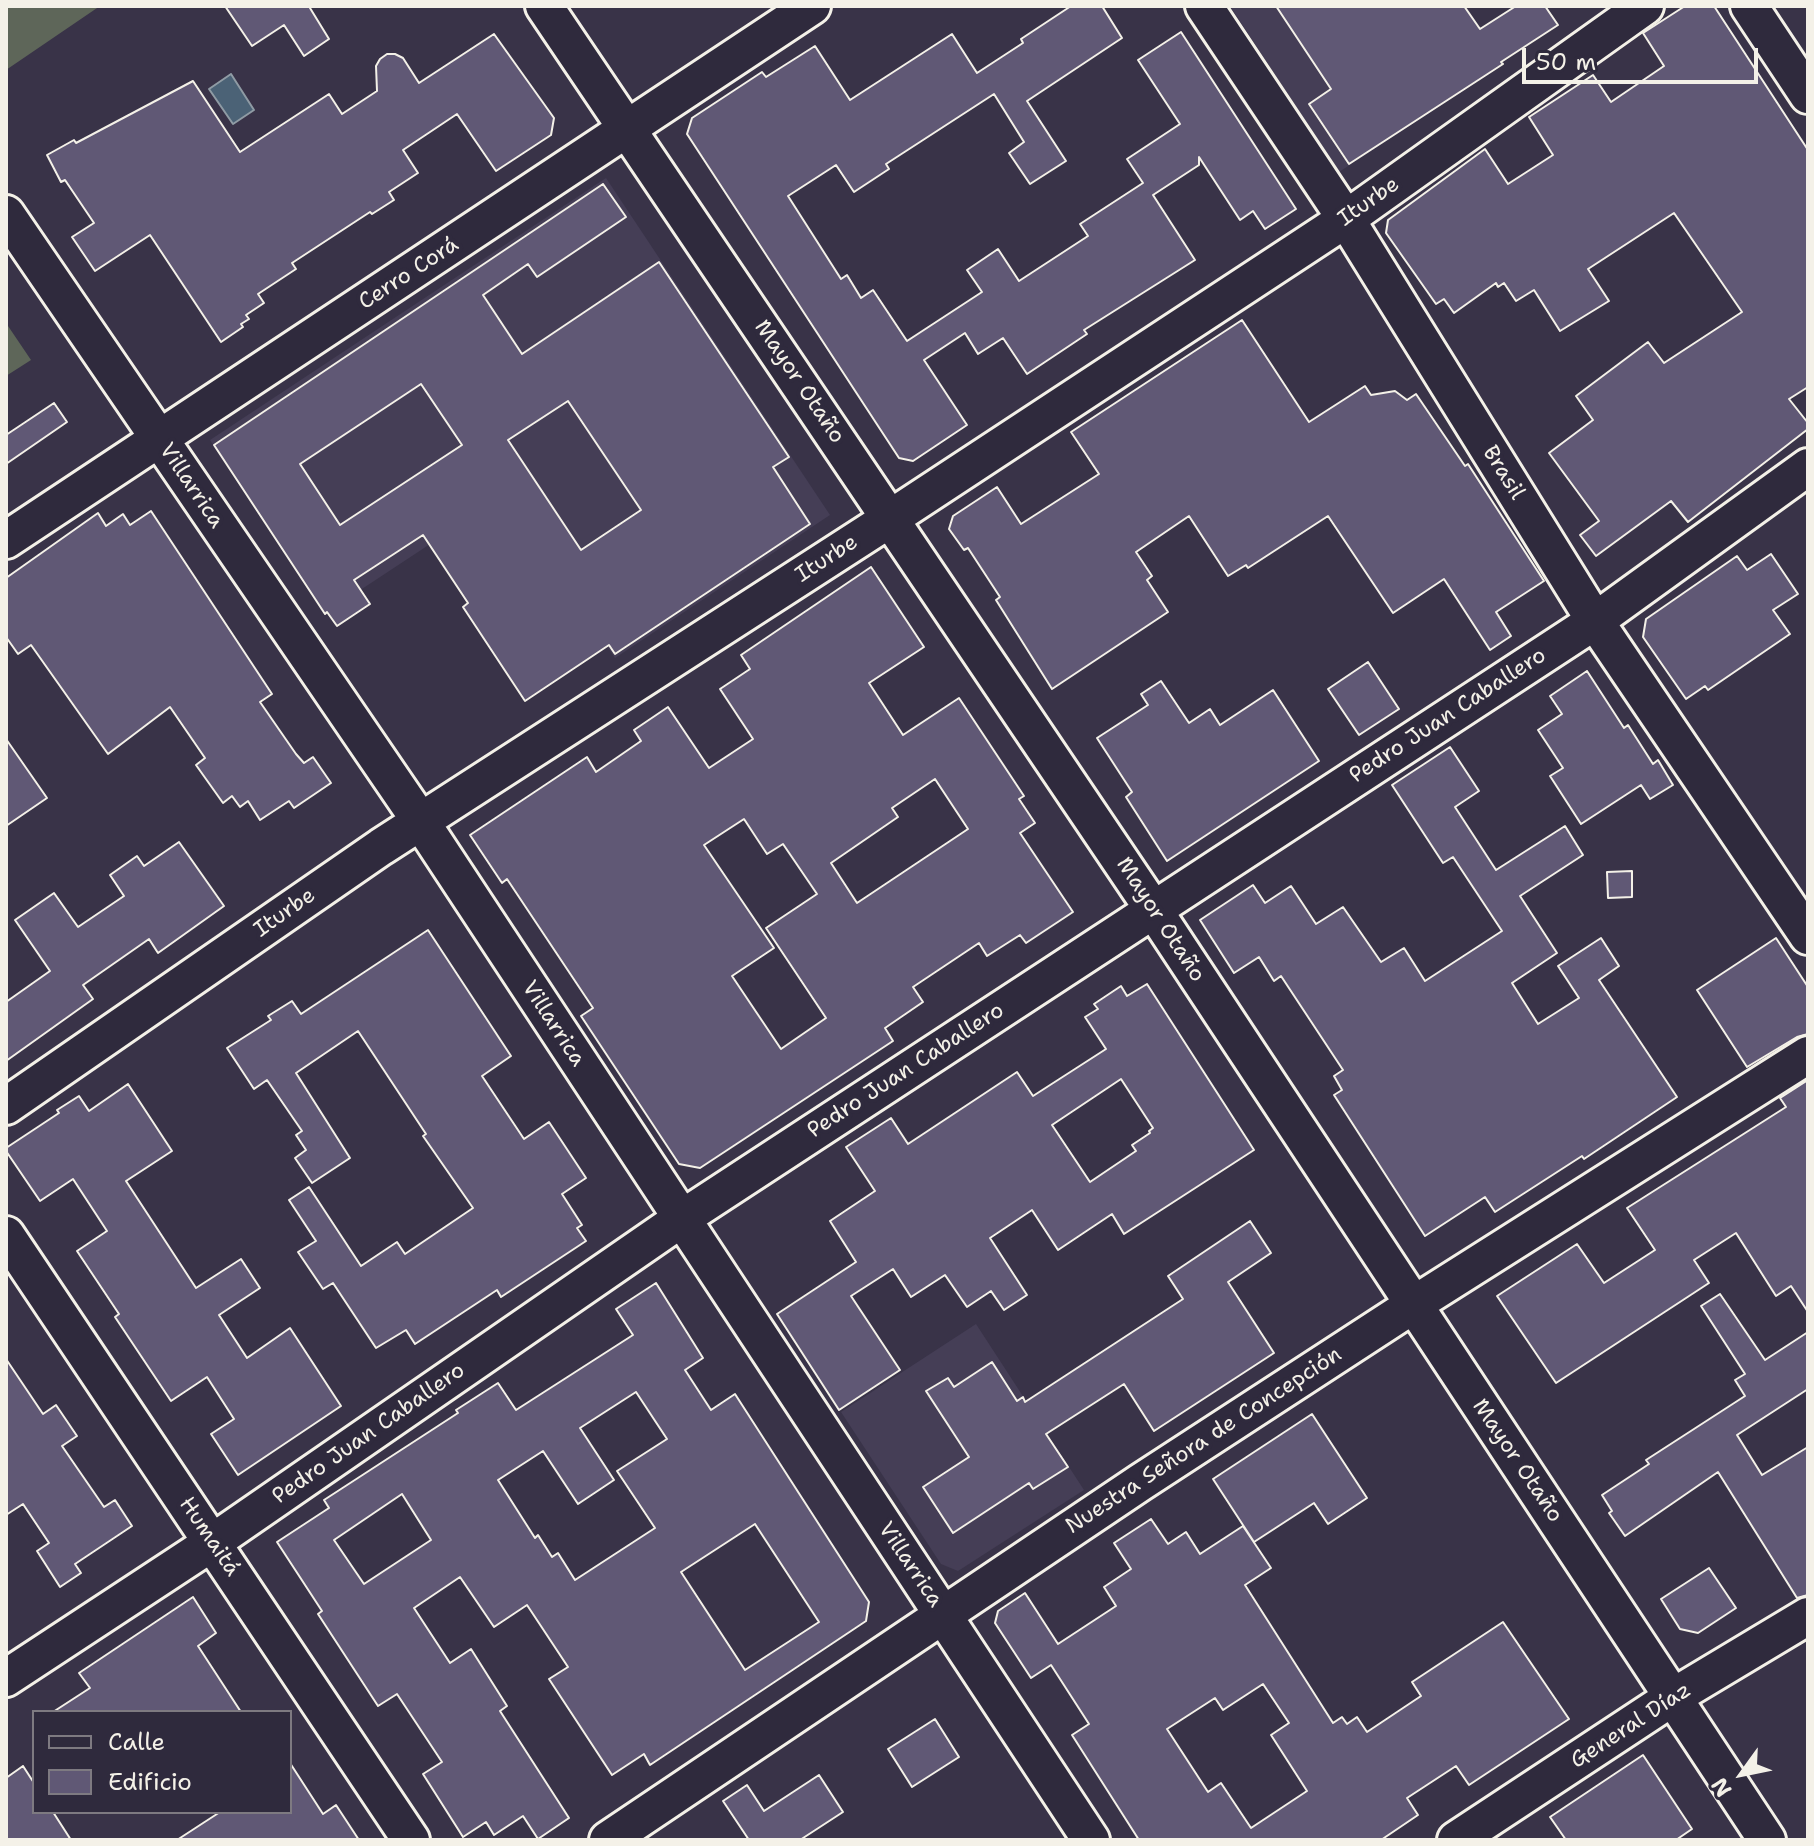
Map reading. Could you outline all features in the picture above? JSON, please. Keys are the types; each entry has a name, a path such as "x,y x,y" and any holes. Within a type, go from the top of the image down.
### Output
{"street":[{"name":"Mayor Otaño","path":"544,6 1153,909 1767,1840"},
{"name":"Cerro Corá","path":"6,540 812,6"},
{"name":"Brasil","path":"1204,6 1346,219 1595,621 1808,936"},
{"name":"Iturbe","path":"6,1106 421,822 1346,219 1645,6"},
{"path":"1749,6 1808,95"},
{"name":"Villarrica","path":"6,214 421,822 1091,1840"},
{"name":"Pedro Juan Caballero","path":"6,1678 213,1542 681,1219 1595,621 1808,467"},
{"name":"Nuestra Señora de Concepción","path":"608,1840 943,1614 1413,1305 1808,1055"},
{"name":"Humaitá","path":"6,1235 411,1840"},
{"name":"General Díaz","path":"1456,1840 1673,1697 1808,1616"}],"shaded area":[{"path":"1230,6 1466,6 1504,64 1339,172"},
{"path":"606,178 830,515 615,658 506,494 324,614 210,440"},
{"path":"976,1324 1084,1490 958,1571 941,1564 841,1412"}],"green space":[{"path":"6,6 100,6 6,70"},
{"path":"6,323 31,360 6,376"}],"water":[{"path":"231,74 254,110 233,124 209,89"}],"building":[{"path":"225,6 313,6 310,8 329,39 304,56 284,25 252,46"},
{"path":"1071,6 1102,6 1122,38 1027,101 1066,161 1030,184 1009,153 1024,142 994,94 886,164 889,169 854,192 836,165 788,196 841,279 847,275 861,298 873,290 907,341 982,292 967,270 998,249 1019,281 1088,236 1080,224 1143,183 1127,159 1180,124 1138,60 1181,32 1296,209 1265,229 1253,211 1240,220 1199,157 1199,165 1153,195 1195,260 1084,330 1087,334 1027,374 1003,338 978,354 965,333 924,360 967,425 913,461 899,458 687,134 692,118 762,72 766,77 815,46 850,100 952,34 977,73"},
{"path":"1276,6 1464,6 1480,29 1516,6 1545,6 1558,25 1349,164 1309,104 1331,89"},
{"path":"1685,6 1714,6 1808,150 1808,387 1789,399 1808,423 1808,429 1688,522 1671,501 1596,556 1580,535 1599,521 1549,453 1593,420 1576,396 1648,342 1664,363 1742,312 1674,213 1588,269 1609,301 1560,331 1534,290 1516,301 1504,283 1498,287 1496,283 1454,313 1444,299 1436,304 1386,233 1388,220 1485,149 1508,184 1553,155 1529,117 1593,75 1611,102 1664,66 1643,33"},
{"path":"494,34 554,118 551,135 496,171 457,114 403,150 418,173 389,192 394,200 372,214 370,212 292,263 296,269 258,294 264,303 246,315 249,319 241,324 243,327 221,342 150,235 95,271 72,237 94,223 65,180 61,182 47,155 74,140 76,143 193,81 240,152 329,94 342,114 377,91 376,66 387,54 403,58 419,83"},
{"path":"603,184 626,217 537,277 528,264 483,295 522,354 659,262 789,457 773,467 810,524 615,654 609,645 525,701 463,607 468,603 423,535 354,580 370,604 337,626 327,612 325,614 214,445","holes":["421,384 462,445 340,525 300,464","568,401 641,510 581,550 508,440"]},
{"path":"1242,320 1309,422 1365,386 1371,395 1395,391 1407,400 1416,394 1465,466 1468,464 1544,581 1496,612 1511,636 1490,650 1444,579 1393,613 1328,516 1248,568 1246,565 1228,576 1189,516 1136,552 1152,576 1147,580 1168,612 1052,689 996,600 1000,597 968,548 964,550 949,529 953,516 997,487 1021,524 1099,474 1071,432"},
{"path":"54,403 67,422 6,464 6,435"},
{"path":"151,511 272,694 260,702 296,754 304,763 313,757 331,783 294,808 289,801 260,820 248,801 240,807 232,796 223,803 196,765 205,758 170,707 108,754 31,645 18,654 6,637 6,578 98,513 106,526 123,514 130,525"},
{"path":"1771,554 1798,594 1773,610 1790,634 1708,690 1705,686 1686,699 1643,637 1646,619 1737,556 1747,570"},
{"path":"871,567 924,647 869,683 903,735 959,698 1024,796 1019,799 1035,823 1020,833 1073,912 1026,943 1020,935 987,956 979,943 913,987 923,1002 885,1028 893,1041 700,1168 679,1164 581,1016 593,1008 507,879 502,883 470,835 587,757 596,772 641,741 634,730 668,707 709,768 753,739 720,689 750,669 741,655","holes":["935,779 968,829 857,903 831,863 898,817 892,808","744,819 767,854 783,844 817,894 766,928 826,1018 781,1049 732,976 774,948 704,845"]},
{"path":"1368,662 1399,709 1359,735 1328,689"},
{"path":"1587,671 1624,728 1628,725 1653,764 1658,760 1673,785 1650,799 1641,785 1581,824 1550,776 1563,768 1538,730 1562,714 1550,696"},
{"path":"1161,681 1189,723 1210,709 1220,725 1273,690 1319,761 1167,861 1126,797 1132,792 1097,738 1148,705 1141,694"},
{"path":"6,739 47,798 6,826"},
{"path":"1450,747 1479,791 1455,807 1496,870 1565,826 1583,855 1520,896 1557,953 1512,983 1538,1024 1579,998 1558,966 1601,938 1619,966 1599,980 1677,1097 1584,1159 1582,1156 1495,1212 1485,1197 1425,1236 1334,1095 1342,1090 1334,1076 1343,1070 1281,976 1274,981 1259,957 1234,973 1200,920 1253,885 1265,903 1291,886 1316,924 1343,907 1381,962 1404,948 1425,981 1502,931 1453,857 1443,863 1392,785"},
{"path":"179,842 224,906 158,953 149,939 83,985 93,999 6,1061 6,1002 50,971 15,920 54,893 78,927 124,896 110,875 137,856 144,866"},
{"path":"1632,871 1632,897 1608,898 1607,872"},
{"path":"428,930 511,1056 482,1076 524,1139 549,1122 586,1178 562,1194 582,1225 577,1228 586,1241 501,1297 497,1290 415,1344 406,1330 376,1348 333,1283 323,1289 298,1252 316,1241 289,1200 309,1187 361,1266 397,1242 405,1254 473,1208 423,1136 426,1134 358,1031 296,1073 350,1158 312,1183 295,1158 306,1150 296,1135 302,1131 267,1080 254,1089 227,1048 271,1020 268,1016 292,1001 301,1014"},
{"path":"1776,938 1808,987 1808,1034 1797,1037 1747,1067 1697,990"},
{"path":"1147,984 1254,1150 1124,1234 1112,1214 1058,1250 1032,1210 990,1238 1027,1295 1004,1310 991,1291 967,1307 945,1275 911,1297 893,1269 851,1296 900,1370 839,1410 777,1314 856,1262 830,1221 875,1191 846,1147 891,1118 908,1144 1017,1072 1033,1096 1106,1049 1085,1017 1098,1009 1094,1004 1121,986 1127,996","holes":["1121,1079 1153,1128 1132,1145 1136,1151 1090,1182 1052,1125"]},
{"path":"1808,1080 1808,1312 1791,1286 1776,1296 1736,1233 1694,1260 1709,1283 1556,1383 1497,1296 1577,1244 1604,1283 1655,1250 1627,1208 1786,1107 1780,1098"},
{"path":"128,1084 172,1151 126,1181 196,1288 241,1259 260,1288 219,1315 247,1358 290,1328 341,1406 238,1475 211,1434 234,1419 207,1377 171,1401 115,1317 119,1314 77,1251 107,1231 73,1179 40,1201 6,1151 79,1096 89,1111"},
{"path":"1250,1221 1271,1253 1228,1282 1274,1353 1154,1431 1124,1384 1046,1434 1068,1467 1033,1489 1029,1483 953,1533 923,1487 969,1457 926,1391 948,1378 954,1387 992,1362 1017,1401 1023,1397 1025,1402 1183,1299 1168,1276"},
{"path":"656,1283 703,1358 685,1370 711,1410 735,1394 869,1602 866,1621 650,1765 644,1754 612,1775 549,1679 568,1667 527,1605 494,1627 460,1577 414,1608 450,1663 471,1649 507,1706 500,1711 569,1818 538,1839 523,1816 494,1835 486,1822 463,1837 423,1774 442,1762 397,1694 378,1706 318,1614 322,1611 277,1542 329,1508 324,1500 458,1413 456,1410 498,1383 516,1410 633,1335 616,1309","holes":["636,1392 667,1439 617,1471 655,1528 575,1580 558,1553 552,1557 538,1535 535,1538 498,1480 543,1451 578,1504 614,1480 580,1428","402,1494 431,1540 364,1584 334,1540","755,1524 819,1622 745,1670 681,1572"]},
{"path":"1720,1294 1765,1360 1808,1332 1808,1389 1737,1435 1762,1475 1808,1447 1808,1595 1797,1598 1718,1472 1625,1536 1609,1513 1612,1511 1602,1495 1649,1464 1646,1460 1745,1396 1735,1380 1745,1374 1701,1306"},
{"path":"6,1359 43,1414 56,1405 77,1436 62,1446 104,1507 115,1500 132,1526 75,1564 81,1573 60,1587 37,1551 49,1543 23,1504 6,1515"},
{"path":"1312,1414 1367,1498 1328,1524 1314,1503 1254,1542 1213,1479"},
{"path":"1151,1519 1168,1544 1186,1532 1200,1554 1243,1526 1271,1568 1245,1585 1333,1723 1342,1717 1347,1724 1357,1717 1367,1732 1421,1696 1412,1682 1503,1622 1569,1719 1469,1785 1456,1766 1407,1798 1418,1815 1381,1840 1139,1840 1072,1735 1089,1724 1051,1665 1031,1678 995,1623 998,1611 1025,1593 1058,1644 1116,1606 1104,1587 1131,1569 1114,1543","holes":["1263,1684 1289,1723 1271,1735 1307,1791 1251,1828 1221,1783 1208,1792 1167,1729 1215,1698 1223,1710"]},
{"path":"1709,1568 1736,1608 1698,1633 1680,1629 1661,1599"},
{"path":"193,1597 216,1633 198,1646 240,1710 56,1710 90,1688 79,1673"},
{"path":"935,1719 959,1757 912,1787 888,1749"},
{"path":"1643,1755 1692,1829 1676,1840 1566,1840 1550,1817"},
{"path":"23,1766 32,1780 32,1814 54,1814 71,1840 6,1840 6,1778"},
{"path":"292,1766 323,1814 336,1805 359,1840 177,1840 217,1814 292,1814"},
{"path":"819,1775 843,1812 800,1840 749,1840 723,1801 747,1785 764,1811"}]}
